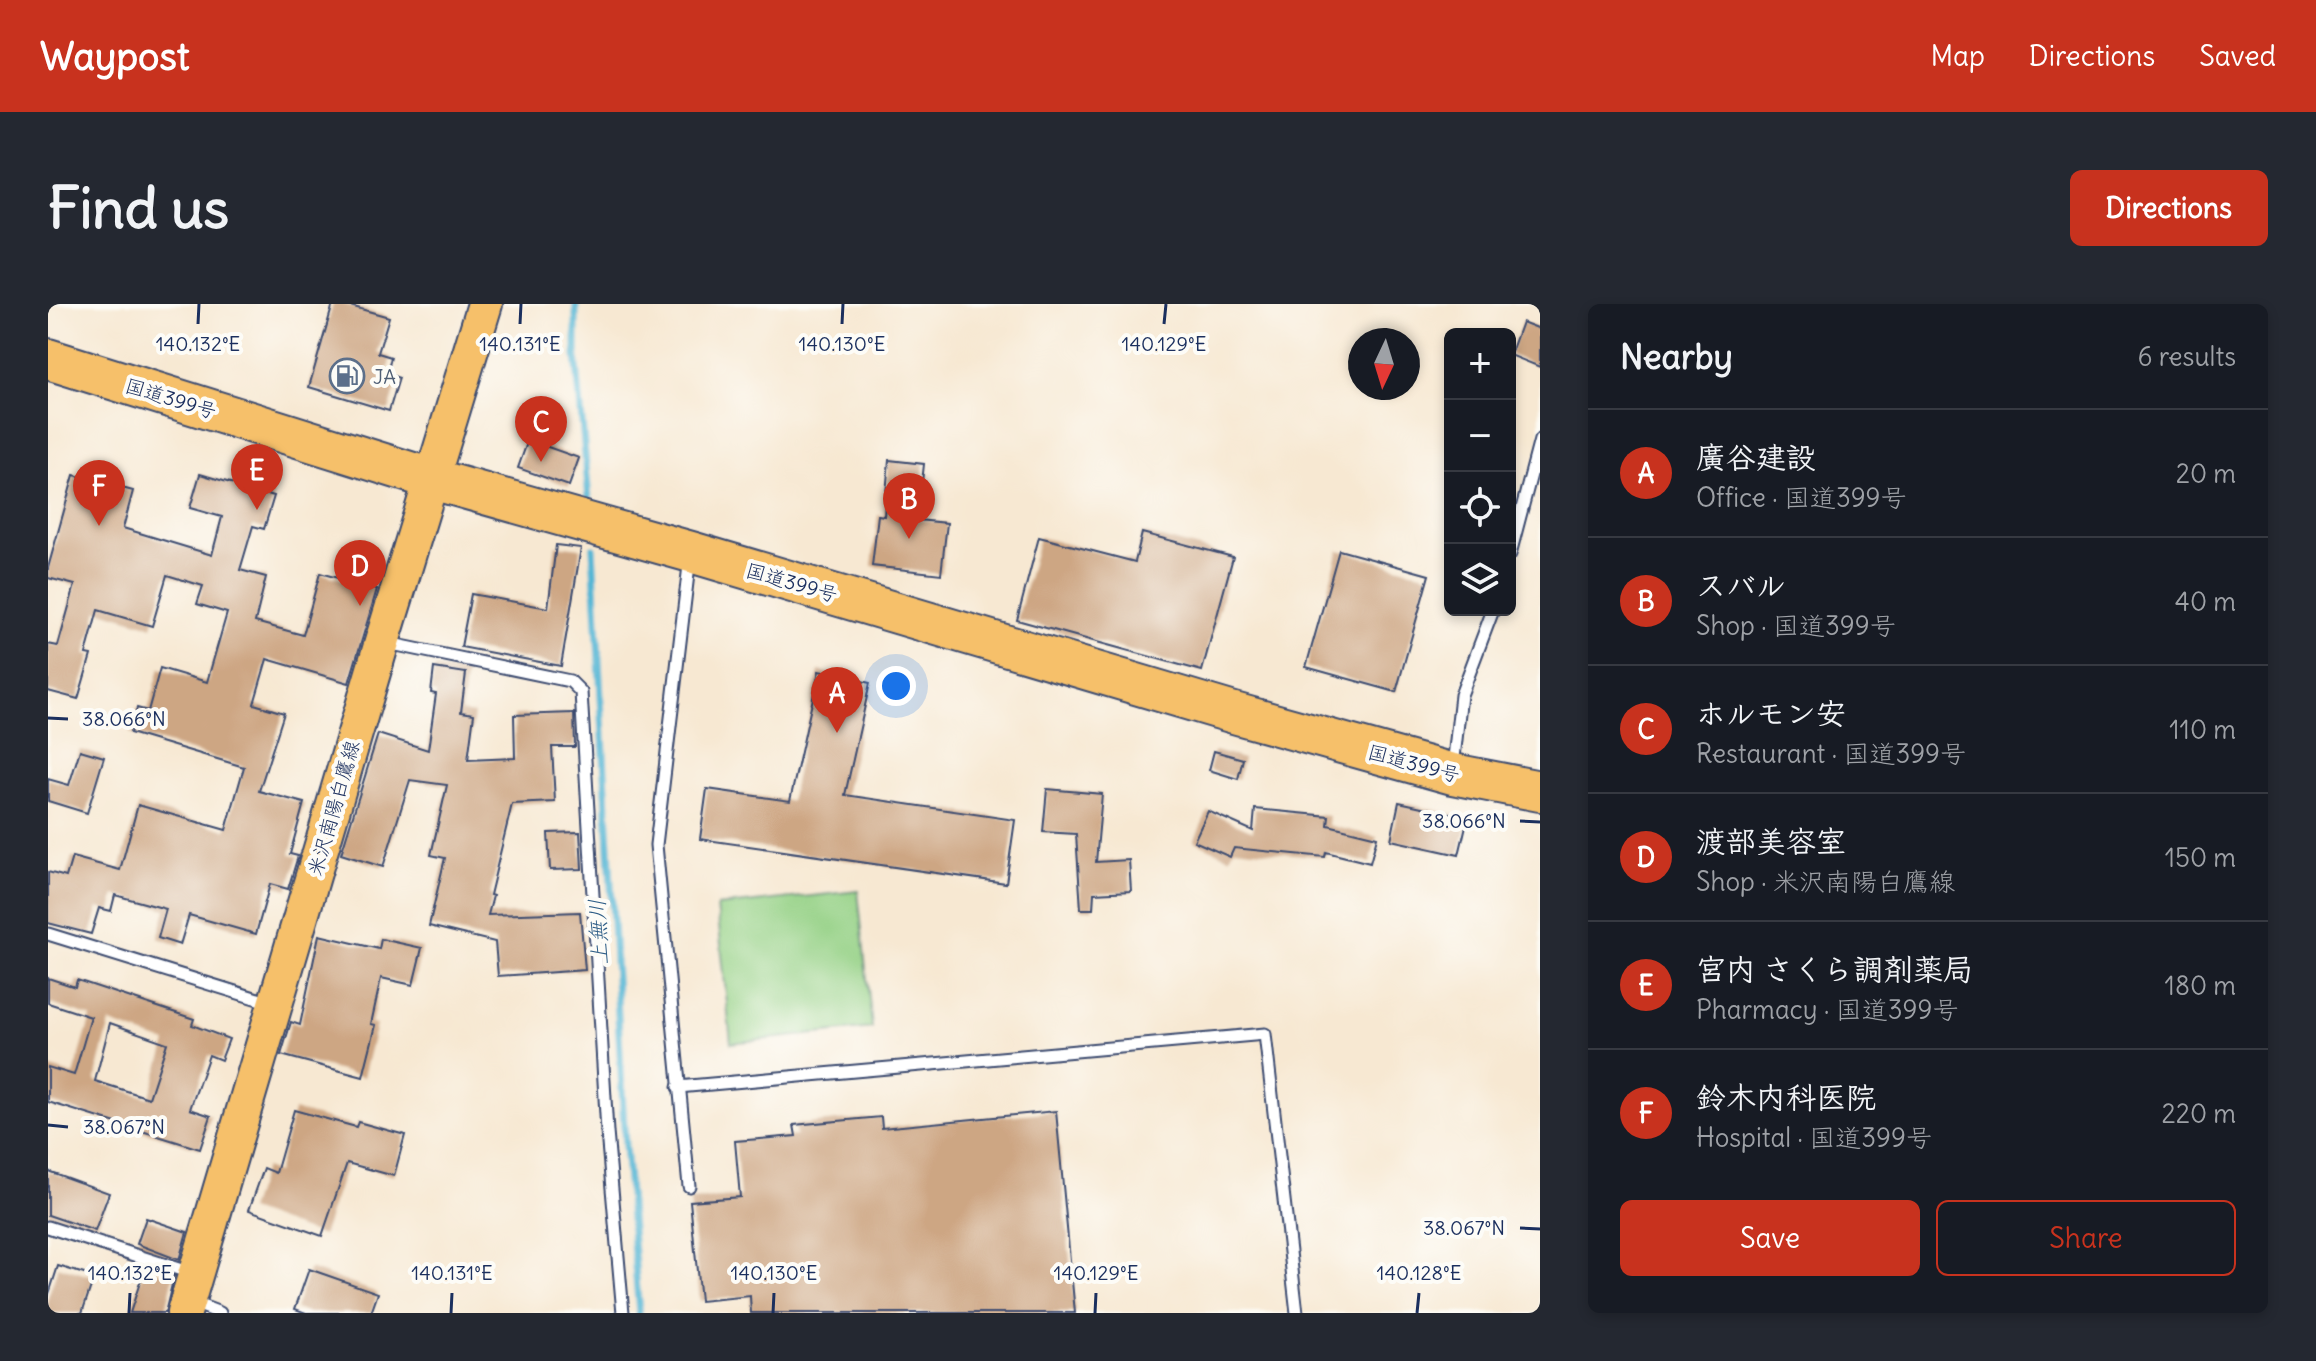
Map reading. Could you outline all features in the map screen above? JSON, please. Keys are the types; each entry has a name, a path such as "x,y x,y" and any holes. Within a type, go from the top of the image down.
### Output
{"highway":[{"name":"国道399号","path":"48,359 432,479 691,552 1234,713 1453,774 1540,791"}],"main road":[{"name":"米沢南陽白鷹線","path":"189,1296 485,304"}],"lane":[{"path":"1513,544 1540,440"},
{"path":"689,1186 656,845 691,552"},
{"path":"1453,774 1461,695 1491,616"},
{"path":"382,642 570,681 581,692 607,1132 623,1313"},
{"path":"48,934 276,1004"},
{"path":"678,1087 1265,1034 1297,1313"},
{"path":"48,1227 220,1313"}],"green space":[{"path":"858,891 872,1028 731,1043 717,906"}],"building":[{"path":"333,304 389,317 378,353 391,357 387,374 399,378 389,411 309,387"},
{"path":"1522,322 1540,329 1540,367 1516,357 1516,338"},
{"path":"528,440 579,458 569,486 518,468"},
{"path":"889,460 924,464 918,520 947,523 941,574 872,566 878,515 884,516"},
{"path":"200,474 274,496 264,529 253,526 240,570 266,577 255,622 303,635 320,573 377,589 349,683 267,659 254,704 284,713 259,791 304,803 290,854 298,856 288,889 270,884 256,934 189,915 180,945 158,938 166,909 115,895 111,911 99,908 91,934 48,923 48,872 66,877 72,857 120,870 138,805 226,830 244,767 130,733 137,708 148,711 160,668 207,682 227,613 197,604 203,586 167,575 152,626 98,610 86,654 91,655 78,699 48,691 48,644 58,646 75,585 48,578 48,568 74,475 133,491 123,528 212,555 222,517 190,508"},
{"path":"1142,533 1233,557 1202,671 1017,620 1039,537 1135,562"},
{"path":"556,545 581,548 561,666 461,647 471,594 548,608"},
{"path":"1339,550 1429,575 1396,692 1306,667"},
{"path":"434,668 466,673 461,712 474,714 468,760 515,758 514,715 574,713 575,747 552,747 555,802 512,804 488,915 580,912 585,970 498,976 495,942 429,926 445,858 431,855 447,785 410,780 383,867 341,854 378,734 428,750 436,694 431,693"},
{"path":"819,671 870,683 845,795 1015,820 1006,883 700,839 707,789 790,801"},
{"path":"80,750 104,757 87,813 48,801 48,779 69,785"},
{"path":"1214,751 1243,759 1238,779 1209,770"},
{"path":"1047,789 1102,794 1096,862 1129,860 1131,891 1094,893 1093,909 1081,909 1076,834 1043,832"},
{"path":"1399,802 1468,817 1459,855 1391,840"},
{"path":"1255,809 1329,816 1328,825 1377,837 1370,863 1326,852 1325,857 1234,848 1230,857 1194,841 1208,811 1253,831"},
{"path":"580,832 582,869 550,870 548,833"},
{"path":"319,935 379,949 381,939 422,948 413,985 381,978 371,1024 376,1025 363,1077 281,1055 291,1022 300,1025"},
{"path":"48,978 75,987 77,980 194,1019 192,1025 229,1039 221,1060 209,1055 190,1109 211,1116 200,1149 48,1102 48,1067 74,1075 91,1017 48,1003","holes":["110,1023 167,1043 149,1098 95,1081"]},
{"path":"294,1110 356,1127 358,1122 405,1135 394,1176 347,1163 322,1236 249,1210 264,1168 276,1173"},
{"path":"1056,1111 1075,1313 751,1313 750,1296 700,1301 690,1201 740,1197 735,1141 796,1136 794,1125 881,1117 882,1128"},
{"path":"48,1171 109,1193 95,1231 48,1215"},
{"path":"146,1218 187,1232 179,1260 137,1244"},
{"path":"58,1266 94,1277 82,1313 48,1313 48,1297"},
{"path":"145,1267 174,1276 165,1313 130,1313"},
{"path":"309,1269 378,1293 371,1313 306,1313 295,1309"}],"waterway":[{"name":"上無川","path":"576,304 576,355 589,499"},
{"name":"上無川","path":"593,548 625,1146 639,1313"}],"place":[{"name":"JA","path":"347,376"},
{"name":"ホルモン安","path":"541,462"},
{"name":"宮内 さくら調剤薬局","path":"257,510"},
{"name":"鈴木内科医院","path":"99,526"},
{"name":"スバル","path":"909,539"},
{"name":"渡部美容室","path":"360,606"},
{"name":"廣谷建設","path":"837,733"}]}
